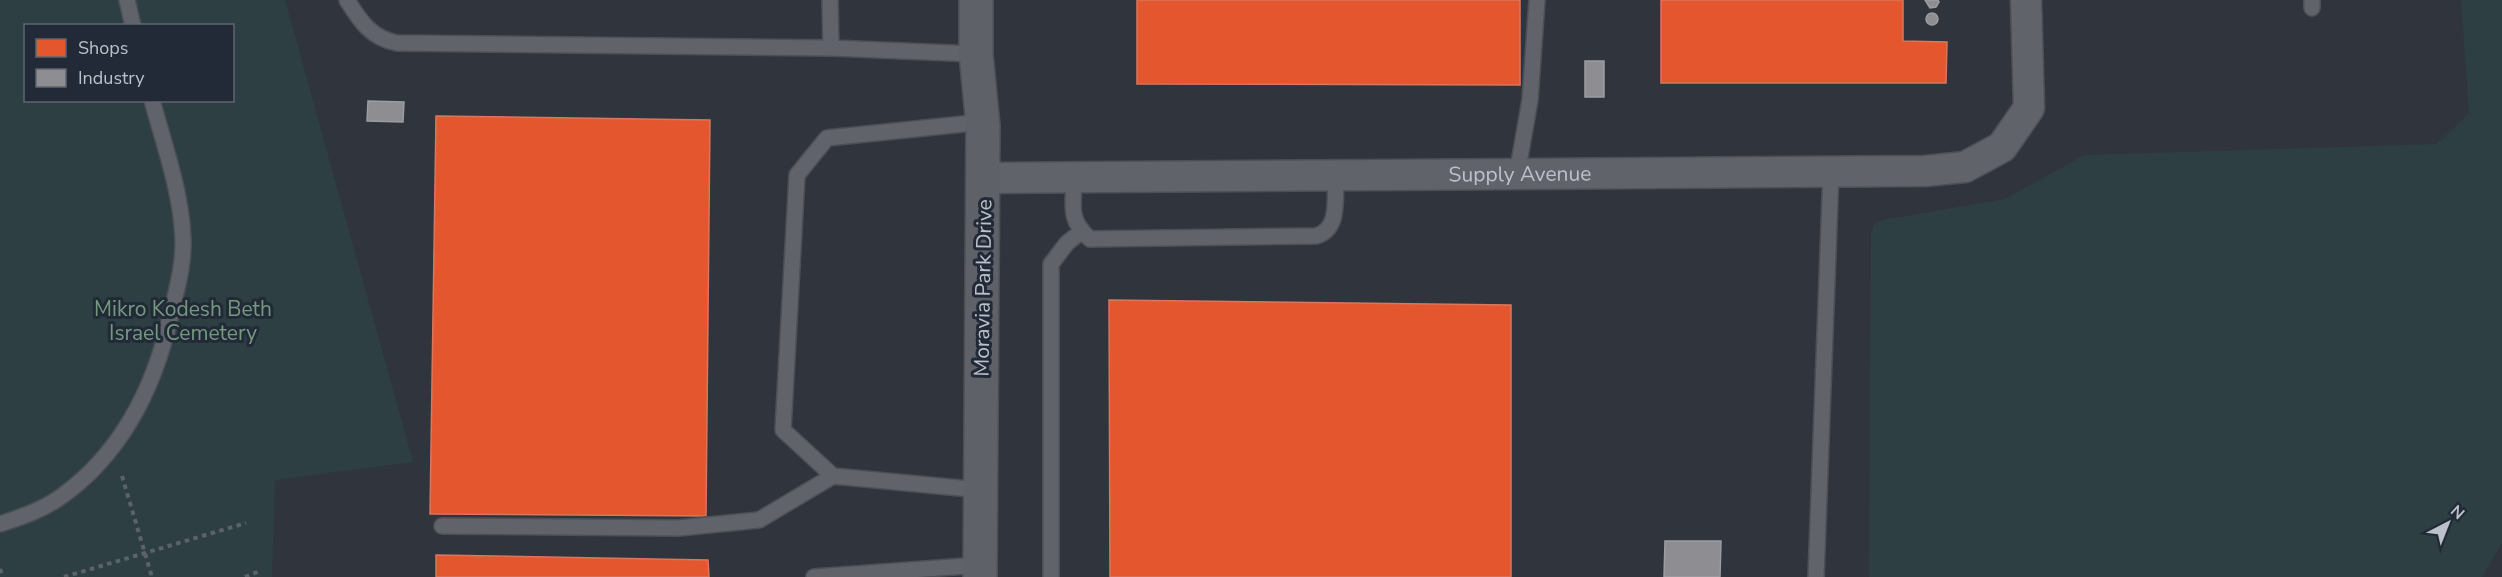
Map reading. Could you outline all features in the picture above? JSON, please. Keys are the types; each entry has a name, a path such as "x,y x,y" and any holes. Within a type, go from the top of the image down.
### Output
{"main road":[{"name":"Moravia Park Drive","path":"976,0 976,54 983,122 984,178 980,571"}],"street":[{"name":"Supply Avenue","path":"984,178 1925,171 1965,167 2002,147 2029,108 2026,0"}],"lane":[{"path":"127,0 133,24"},
{"path":"347,0 360,21 380,39 397,43 831,48 976,54"},
{"path":"830,0 831,48"},
{"path":"1517,174 1530,100 1538,0"},
{"path":"0,525 34,512 61,497 113,447 137,413 153,376 167,331 183,263 181,212 153,102"},
{"path":"833,476 783,430 797,176 827,138 983,122"},
{"path":"1816,577 1831,171"},
{"path":"1074,177 1074,219 1090,239 1316,236 1326,233 1333,225 1336,175"},
{"path":"1051,577 1051,264 1067,243 1082,231"},
{"path":"441,526 679,528 759,520 833,476 981,490"},
{"path":"814,577 980,571"}],"path":[{"path":"113,447 152,577"},
{"path":"64,577 246,523"},
{"path":"0,569 3,577"},
{"path":"245,577 260,572"}],"green space":[{"name":"Mikro Kodesh Beth Israel Cemetery","path":"0,0 285,0 413,462 275,480 272,577 0,577"},
{"path":"2461,0 2502,0 2502,543 2482,577 1869,577 1871,234 1874,225 1883,220 2005,199 2085,155 2437,144 2469,113"}],"building: Shops":[{"path":"1137,0 1520,0 1520,85 1137,84"},
{"path":"1661,0 1903,0 1903,41 1947,42 1946,83 1661,83"},
{"path":"436,116 710,120 706,516 430,514"},
{"path":"1109,300 1511,305 1511,577 1110,577"},
{"path":"436,555 708,560 709,577 436,577"}],"building: Industry":[{"path":"1925,0 1938,0 1939,2 1936,7 1930,8"},
{"path":"1934,13 1938,19 1934,25 1930,25 1926,17"},
{"path":"1585,61 1604,61 1604,97 1585,97"},
{"path":"368,101 404,102 403,122 367,121"},
{"path":"1665,541 1721,541 1720,577 1664,577"}]}
